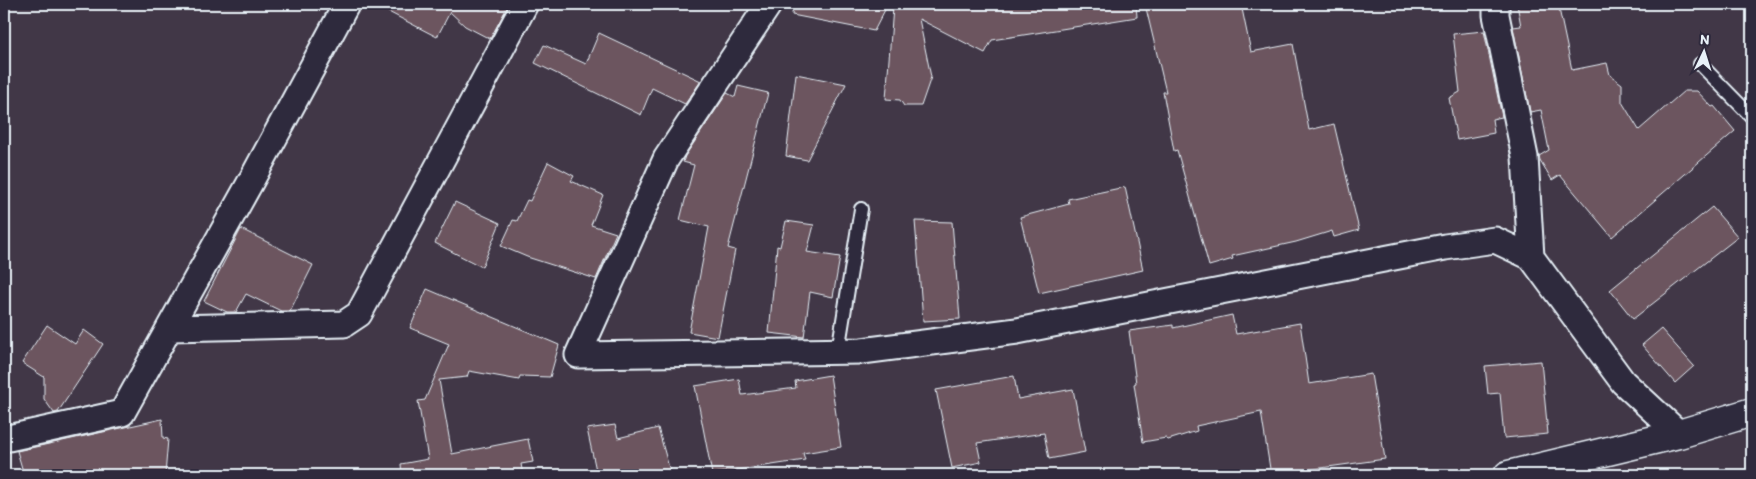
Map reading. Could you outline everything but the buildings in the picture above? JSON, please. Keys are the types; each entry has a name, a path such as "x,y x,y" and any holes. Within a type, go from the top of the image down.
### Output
{"street":[{"path":"170,328 344,324 359,314 525,4"},
{"path":"769,4 666,159 578,355 862,351 1017,331 1446,247 1495,240 1531,257 1623,382 1679,434"},
{"path":"1496,4 1496,15 1525,157 1531,257"},
{"path":"4,439 122,413 346,5"},
{"path":"1508,475 1679,434 1752,412"}],"lane":[{"path":"1700,64 1752,117"},
{"path":"838,351 861,209"}]}
